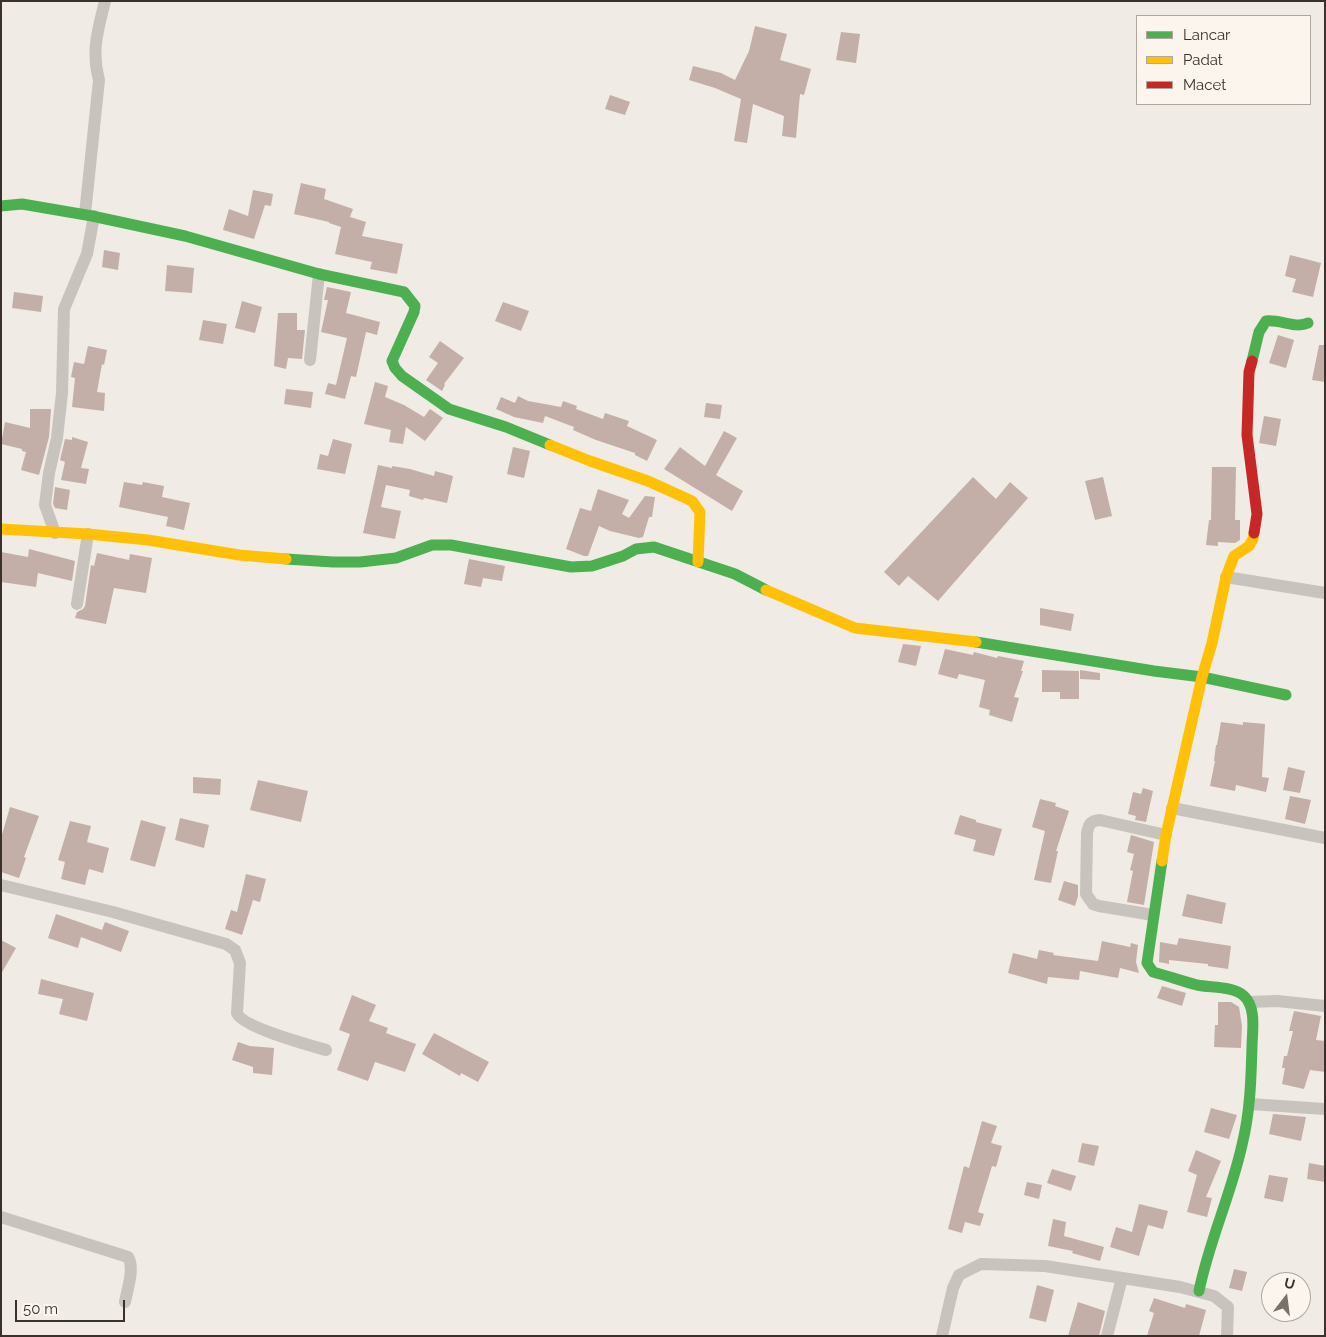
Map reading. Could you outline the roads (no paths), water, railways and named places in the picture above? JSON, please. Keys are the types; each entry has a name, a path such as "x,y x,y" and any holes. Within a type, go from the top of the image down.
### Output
{"street":[{"path":"55,533 45,505 49,473 57,438 62,393 64,309 87,254 99,80 95,66 94,48 105,1"},
{"path":"1,206 22,204 90,215 185,236 319,274 404,292 415,306 392,361 402,376 449,409 506,427 590,461 648,481 692,502 700,512 698,562"},
{"path":"310,360 319,274"},
{"path":"1198,1291 1205,1262 1222,1215 1242,1146 1250,1104 1252,1017 1249,1002 1243,995 1230,990 1191,983 1153,972 1147,963 1166,835 1226,577 1234,556 1249,546 1253,539 1257,514 1247,435 1249,372 1259,332 1266,321 1272,320 1302,326 1308,323"},
{"path":"1,530 88,534 148,540 239,555 333,562 360,562 396,558 432,544 460,547 571,567 592,566 623,556 636,549 654,547 735,574 782,598 855,628 964,640 1202,677 1286,694"},
{"path":"77,604 88,534"},
{"path":"1226,577 1325,593"},
{"path":"1172,808 1325,838"},
{"path":"1154,915 1099,906 1089,899 1086,894 1087,833 1089,824 1093,820 1100,820 1166,835"},
{"path":"1,884 113,912 226,944 236,950 240,963 237,1013 240,1018 276,1034 326,1050"},
{"path":"1249,1002 1325,1006"},
{"path":"1250,1104 1325,1109"},
{"path":"1,1217 128,1257 130,1260 130,1272 124,1302"},
{"path":"942,1336 952,1288 958,1275 981,1264 1014,1264 1045,1266 1122,1278 1198,1291 1214,1296 1228,1307 1227,1336"},
{"path":"1107,1336 1122,1278"}]}
